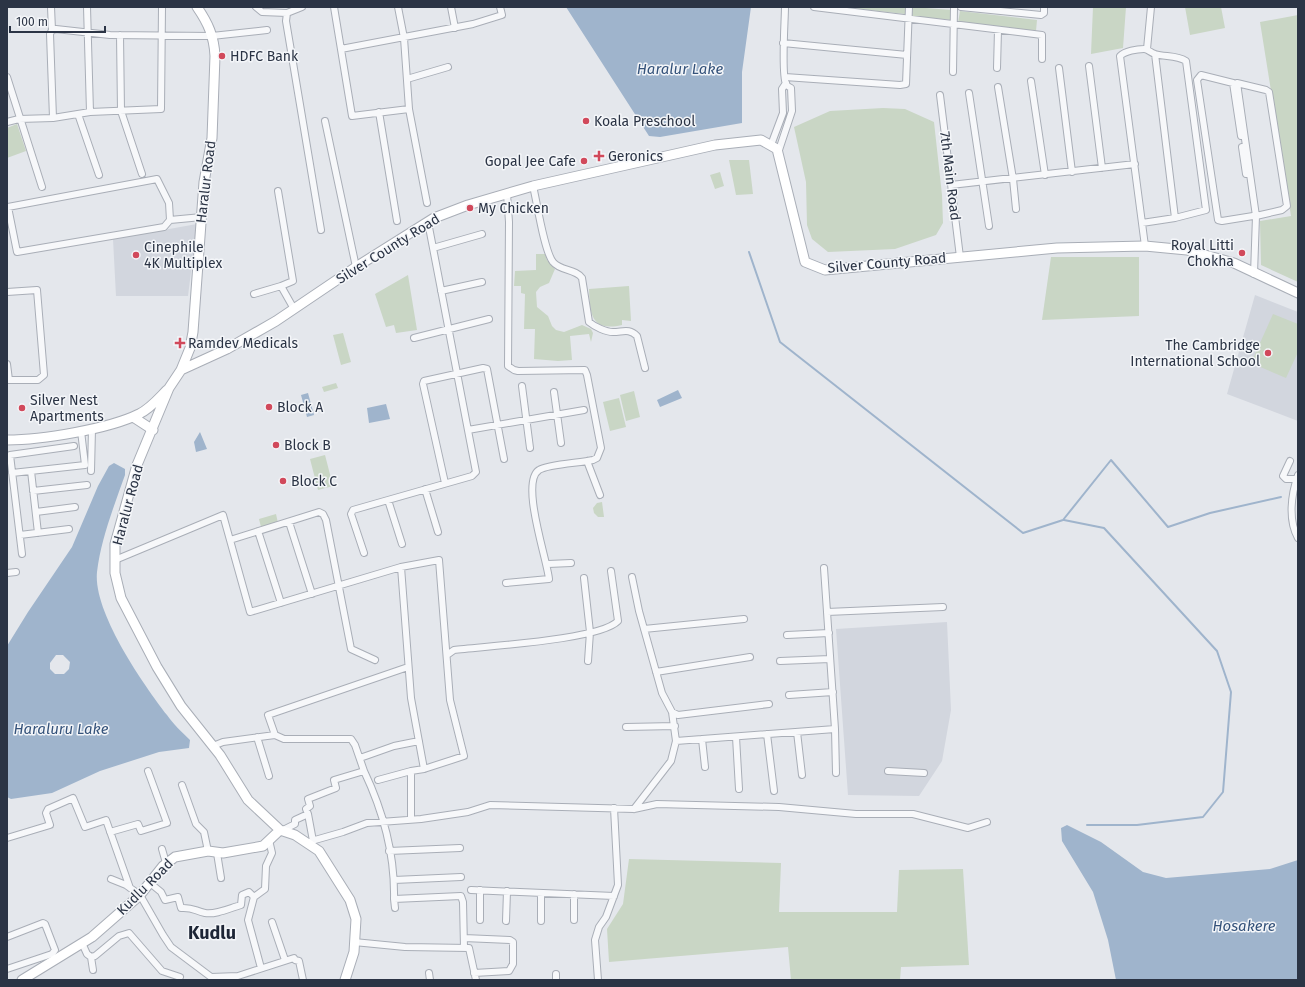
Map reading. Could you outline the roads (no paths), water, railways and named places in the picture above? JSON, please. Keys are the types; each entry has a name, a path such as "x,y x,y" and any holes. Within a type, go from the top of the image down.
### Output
{"street":[{"path":"51,7 52,30 50,34 53,118"},
{"path":"87,7 89,34 90,112"},
{"path":"7,122 19,119 53,118 90,112 162,109 162,7"},
{"name":"Haralur Road","path":"197,7 209,25 215,56 212,138 204,182 193,332 190,348 181,370 169,388 153,430 137,465 115,544 115,573 121,598 157,667 181,706 213,746 248,800 281,830 310,842 319,851 350,900 356,919 354,952 347,980"},
{"path":"256,7 262,12 286,13 298,7"},
{"path":"334,7 352,116 409,110"},
{"path":"398,7 404,38 409,110 427,203"},
{"path":"451,7 455,28"},
{"path":"341,49 455,28 502,15 500,7"},
{"path":"771,145 783,112 782,89 785,80 783,43 785,7"},
{"path":"814,7 1042,35 1042,59"},
{"path":"785,80 903,85 907,82 909,7"},
{"path":"953,72 954,7"},
{"path":"961,7 1001,9 1042,15 1044,7"},
{"path":"1147,50 1150,7"},
{"path":"286,13 287,29 321,230"},
{"path":"52,30 56,29 89,34 163,36 212,36 267,30"},
{"path":"997,68 998,30"},
{"path":"120,35 121,110 142,174"},
{"path":"783,43 907,55"},
{"path":"1142,223 1175,218 1206,210 1186,61 1180,58 1156,54 1147,50 1123,53 1120,56 1135,164 1144,246"},
{"path":"1156,54 1175,218"},
{"path":"1089,66 1102,168"},
{"path":"407,79 448,67"},
{"path":"1059,68 1072,172"},
{"path":"1254,216 1233,83 1201,75 1197,80 1218,220 1222,222 1254,216 1282,210 1287,206 1269,92 1237,83 1254,216 1254,274"},
{"path":"7,77 19,119 42,187"},
{"path":"778,153 792,111 791,88 785,80"},
{"path":"1031,81 1045,175"},
{"path":"998,87 1013,179 1016,209"},
{"path":"968,93 989,226"},
{"name":"7th Main Road","path":"940,96 960,257"},
{"path":"379,112 397,221"},
{"path":"78,114 99,176"},
{"path":"325,121 356,267"},
{"name":"Silver County Road","path":"181,370 231,347 276,321 356,267 428,222 468,205 533,186 714,145 761,140 777,149 805,262 825,270 1057,248 1144,246 1187,250 1234,263 1254,274 1298,293"},
{"path":"951,185 1135,164"},
{"path":"170,220 169,204 157,179 8,207 17,252 164,227 170,220 202,217"},
{"path":"533,186 550,258 560,268 580,275 582,278 589,322 612,332 628,330 634,333 637,336 645,368"},
{"path":"254,294 293,281 278,191"},
{"path":"506,583 549,579 548,564 540,542 531,481 536,472 540,469 597,458 601,448 587,372 579,369 518,371 508,366 509,222 507,194"},
{"path":"364,553 352,512 472,476 476,472 428,222"},
{"path":"433,248 482,234"},
{"path":"442,292 482,282"},
{"path":"281,286 294,309"},
{"path":"7,292 37,290 44,375 38,380 8,380 7,364"},
{"path":"414,338 489,319"},
{"path":"445,483 422,382 426,380 457,373 487,369 504,460"},
{"path":"522,386 530,448"},
{"path":"7,440 92,429 133,416 146,410 169,388"},
{"path":"554,392 561,443"},
{"path":"468,430 584,410"},
{"path":"133,416 153,430"},
{"path":"91,471 92,429"},
{"path":"12,474 85,465 81,431"},
{"path":"22,554 10,455 74,446"},
{"path":"587,461 600,495"},
{"path":"1290,462 1283,476 1286,479 1298,478 1292,518 1293,529 1298,538"},
{"path":"31,471 38,533"},
{"path":"33,491 87,485"},
{"path":"425,489 438,532"},
{"path":"388,500 402,544"},
{"path":"36,512 75,507"},
{"path":"230,540 319,512 322,514 326,520 351,648 375,660"},
{"path":"115,560 224,515 250,612 401,567 439,560 446,655 453,720 462,744 464,756 424,769 378,780"},
{"path":"289,522 312,594"},
{"path":"20,535 69,529"},
{"path":"258,531 281,603"},
{"path":"548,564 571,563"},
{"path":"401,567 411,698 424,769"},
{"path":"824,568 833,692 836,773"},
{"path":"446,655 454,650 529,642 590,632 613,626 618,621 611,571"},
{"path":"7,573 16,572"},
{"path":"632,577 656,672 662,692 672,712 676,741 670,761 634,809"},
{"path":"584,578 590,632 588,661"},
{"path":"827,612 943,607"},
{"path":"644,629 744,619"},
{"path":"787,635 829,633"},
{"path":"656,672 750,657"},
{"path":"780,661 830,659"},
{"path":"275,735 268,715 408,667"},
{"path":"789,695 833,692"},
{"path":"672,712 678,715 769,704"},
{"path":"626,727 675,726"},
{"path":"676,741 835,729"},
{"path":"797,732 802,775"},
{"path":"767,734 774,791"},
{"path":"213,746 223,742 275,735 284,739 351,739 360,758 384,821 394,880 394,908"},
{"path":"257,737 269,776"},
{"path":"736,737 739,789"},
{"path":"702,739 705,768"},
{"path":"360,758 394,746 419,741"},
{"path":"110,832 138,824 141,831 167,823 148,771"},
{"path":"364,771 334,780 336,788 308,799 310,806 306,809 308,814 310,842 367,823 468,812 490,804 634,809 657,804 779,807 856,814 913,814 968,828 987,822"},
{"path":"411,771 411,819"},
{"path":"888,771 924,772"},
{"path":"182,785 196,824 204,832 221,878"},
{"path":"7,838 50,825 46,813 48,809 73,798 85,827 106,820 130,888"},
{"path":"598,980 596,940 599,927 606,916 618,885 614,808"},
{"path":"281,830 295,824 295,820 308,814"},
{"name":"Kudlu Road","path":"22,980 53,957 92,937 140,895 166,864 175,857 263,846 281,830"},
{"path":"261,968 248,920 254,897 265,889 266,866 272,854 269,840"},
{"path":"390,851 460,848"},
{"path":"162,849 166,864"},
{"path":"394,880 461,877"},
{"path":"111,878 140,895 163,936 171,947 211,977 239,978 261,968 294,958 298,961 303,980"},
{"path":"150,883 157,891 161,892 165,900 178,897 181,908 189,907 202,913 220,912 241,905 242,895 249,892 254,897"},
{"path":"471,890 614,896"},
{"path":"480,890 480,920"},
{"path":"506,921 507,891"},
{"path":"541,893 541,921"},
{"path":"574,894 574,920"},
{"path":"394,899 461,896 464,902 464,948"},
{"path":"272,922 285,960"},
{"path":"7,937 43,923 55,949 53,957 7,969"},
{"path":"91,957 95,956 119,936 129,933 162,972 180,977"},
{"path":"464,938 510,940 513,942 513,964 510,971 474,973"},
{"path":"354,942 405,948 469,948 476,980"},
{"path":"82,943 87,954 91,957 93,970"},
{"path":"429,973 430,980"}],"water":[{"name":"Haralur Lake","path":"566,7 751,7 742,72 742,123 660,137 649,136"},
{"path":"678,390 682,398 660,407 657,400"},
{"path":"308,393 314,415 307,417 301,395"},
{"path":"386,404 390,419 369,423 367,408"},
{"path":"200,432 207,449 196,452 194,442"},
{"name":"Haraluru Lake","path":"114,463 125,469 125,475 108,523 97,572 98,588 103,607 111,627 133,667 169,718 190,740 189,748 159,752 100,771 52,793 11,799 7,797 7,646 72,547 98,486 109,466","holes":["56,655 63,655 70,662 69,669 64,674 55,674 50,669 50,663"]},
{"name":"Hosakere","path":"1067,825 1101,842 1143,872 1166,878 1270,869 1298,860 1298,980 1116,980 1108,940 1093,892 1062,841 1061,828"}],"waterway":[{"path":"749,252 780,342 1023,533 1063,520 1111,460 1168,527 1210,513 1281,497"},
{"path":"1064,520 1104,528 1217,651 1231,692 1223,792 1203,817 1137,825 1087,825"}],"place":[{"name":"HDFC Bank","path":"222,56"},
{"name":"Koala Preschool","path":"586,121"},
{"name":"Geronics","path":"599,156"},
{"name":"Gopal Jee Cafe","path":"584,161"},
{"name":"My Chicken","path":"470,208"},
{"name":"Royal Litti Chokha","path":"1242,253"},
{"name":"Cinephile 4K Multiplex","path":"136,255"},
{"name":"Ramdev Medicals","path":"180,343"},
{"name":"The Cambridge International School","path":"1268,353"},
{"name":"Block A","path":"269,407"},
{"name":"Silver Nest Apartments","path":"22,408"},
{"name":"Block B","path":"276,445"},
{"name":"Block C","path":"283,481"}],"district":[{"name":"Kudlu","path":"212,933"}]}
